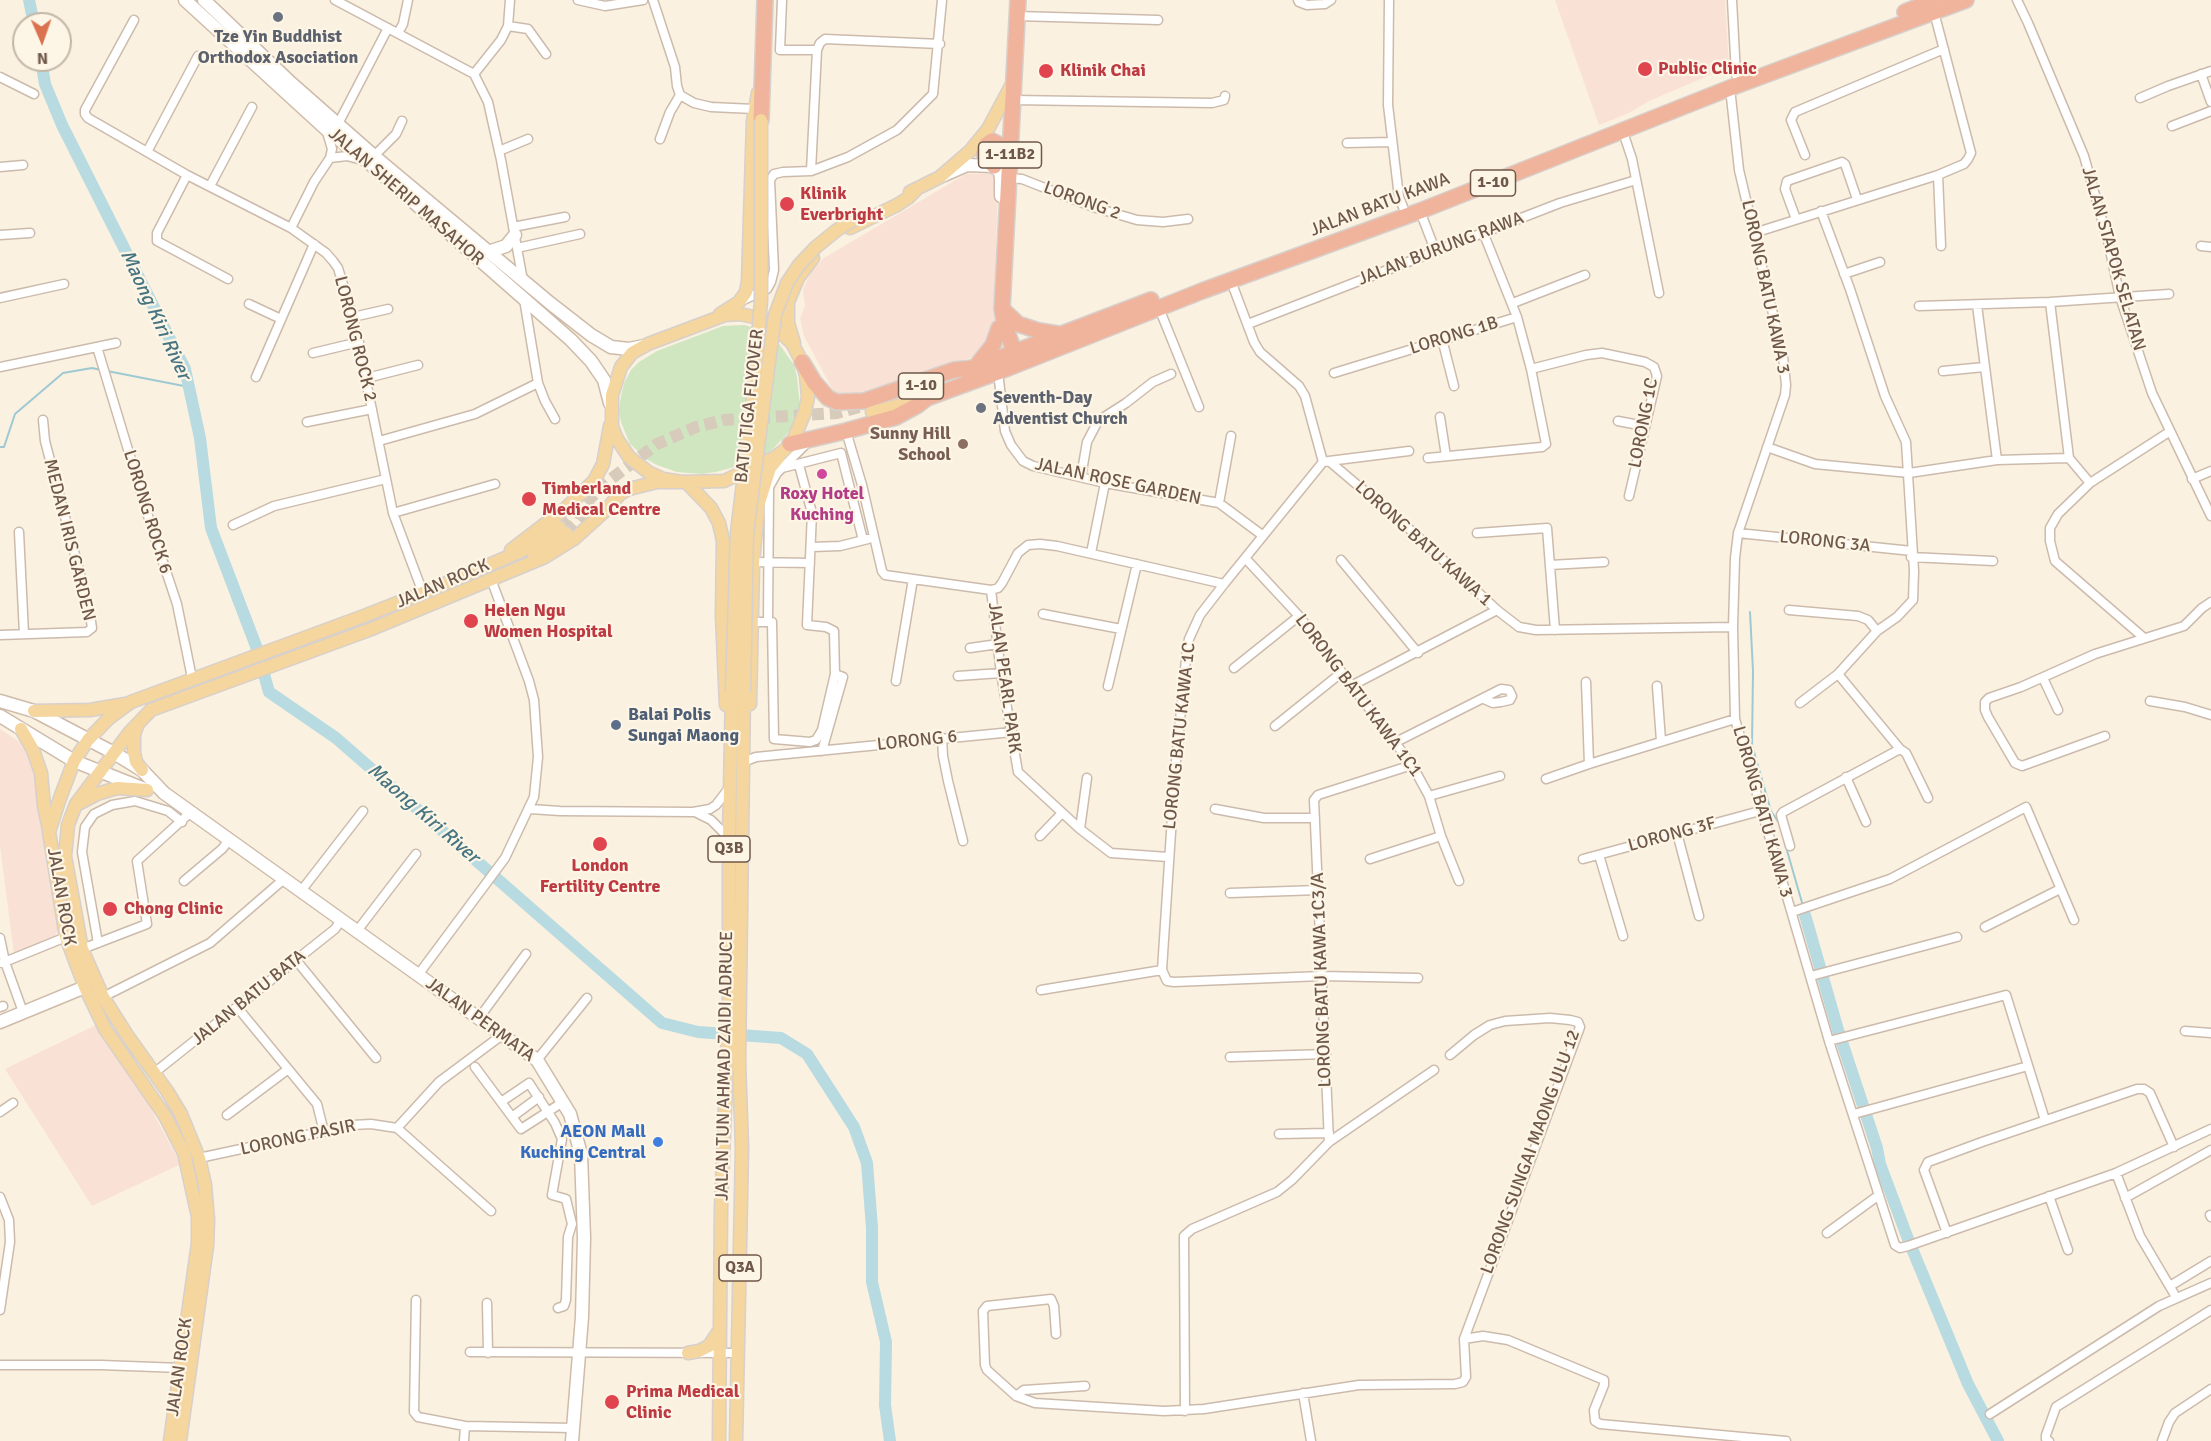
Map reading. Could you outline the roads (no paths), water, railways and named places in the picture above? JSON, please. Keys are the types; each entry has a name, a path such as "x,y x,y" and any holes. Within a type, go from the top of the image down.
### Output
{"highway":[{"path":"758,115 765,0"},
{"name":"1-11B2","path":"1010,361 1002,309 1018,0"},
{"name":"JALAN BATU KAWA","path":"927,398 1010,361 1060,334 1935,6 1966,0"},
{"name":"JALAN BATU KAWA","path":"972,367 1010,361 1420,211 1623,132 1733,82"},
{"path":"994,166 984,153 986,145 992,141 1000,145 1009,161"},
{"path":"1002,309 1018,324 1039,331 1060,334"},
{"path":"799,355 808,374 828,398 837,402 850,403 870,400 954,370 972,367 993,345 999,328"},
{"path":"788,446 896,417 927,398"}],"main road":[{"name":"JALAN SHERIP MASAHOR","path":"185,0 332,127"},
{"name":"JALAN SHERIP MASAHOR","path":"204,0 291,83 332,127"},
{"path":"940,177 970,151 988,129 1013,82"},
{"path":"709,321 739,302 746,292 750,268 758,115"},
{"name":"BATU TIGA FLYOVER","path":"738,692 737,532 752,409 761,301 758,115"},
{"path":"332,127 371,159"},
{"name":"JALAN SHERIP MASAHOR","path":"371,159 591,335 611,347 629,349 644,346"},
{"name":"JALAN SHERIP MASAHOR","path":"371,159 449,235 524,297 591,361 604,380 611,404"},
{"path":"683,482 711,507 719,523 723,541 724,690 726,708 737,719 750,706 753,562 762,490 770,468 801,425 807,405 808,390 788,323 788,303 805,267 818,252 847,229 897,205 909,198 916,190 940,177 967,165 994,166 1000,172 1001,179 997,285 999,328 1010,361"},
{"name":"BATU TIGA FLYOVER","path":"738,692 747,532 775,315 787,283 799,266 830,236 861,215 916,190"},
{"path":"488,252 506,246 515,237"},
{"path":"497,561 566,508 594,481 606,454 614,386 621,367 632,353 644,346 725,315 739,314 760,318 782,333 799,355"},
{"name":"JALAN BATU KAWA","path":"927,398 871,408 972,367"},
{"path":"611,419 614,434 629,457 655,475 683,482 707,483 731,478 762,465 788,446"},
{"name":"JALAN ROCK","path":"180,1441 207,1246 208,1218 205,1185 199,1158 181,1114 103,997 82,949 65,856 68,825 76,804 138,722 150,710 369,630 545,557 588,528 620,494 628,489 657,482 683,482"},
{"name":"JALAN ROCK","path":"170,1441 198,1243 198,1217 184,1153 165,1116 105,1029 85,987 66,937 49,832 60,798 74,761 88,740 108,719 131,702 423,593 536,544 562,530 552,544 491,579"},
{"name":"JALAN TUN AHMAD ZAIDI ADRUCE","path":"735,1006 729,787 738,692"},
{"path":"0,701 34,711 142,770"},
{"path":"34,711 90,711 131,702"},
{"path":"0,716 74,761 147,790"},
{"name":"JALAN TUN AHMAD ZAIDI ADRUCE","path":"719,1441 722,1208 733,1062 743,762 737,719"},
{"path":"138,722 134,735 136,762 164,793"},
{"path":"21,729 33,750 41,772 49,832"},
{"path":"76,804 117,788 164,793"},
{"name":"JALAN PERMATA","path":"164,793 186,817 229,840 537,1060 570,1114 581,1154 584,1238 579,1352 572,1435"},
{"path":"0,1022 85,987"},
{"name":"JALAN TUN AHMAD ZAIDI ADRUCE","path":"733,1062 742,1148 736,1441"},
{"path":"693,1353 709,1346 720,1331"},
{"path":"693,1353 714,1364 719,1371"}],"street":[{"path":"335,0 474,74 488,102 523,282"},
{"path":"398,33 408,0"},
{"path":"474,74 501,40 508,26 510,0"},
{"path":"578,0 605,6 643,0"},
{"path":"653,0 675,67 676,86 680,95 694,103 758,115"},
{"path":"782,0 780,50 817,51"},
{"path":"739,302 766,289 771,282 774,270 770,180 774,174 811,171 834,164 880,141 897,130 933,94 940,44 942,0"},
{"path":"1298,0 1299,3 1307,5 1325,4 1331,0"},
{"path":"1389,0 1388,105 1399,197 1403,207"},
{"name":"LORONG BATU KAWA 3","path":"1732,0 1733,82 1739,170 1783,356 1786,385 1785,395 1738,533 1732,627 1735,719 1761,811 1800,910 1814,975 1861,1111 1879,1195 1895,1245 1900,1248 1947,1233"},
{"name":"JALAN STAPOK SELATAN","path":"2017,0 2084,156 2108,241 2120,297 2152,393 2211,516"},
{"path":"1754,233 1938,175 1964,164 1971,153 1935,6"},
{"path":"1017,16 1158,20"},
{"name":"LORONG ROCK 2","path":"134,20 85,110 85,114 88,118 147,152 291,228 326,253 338,268 359,342 393,513 423,593"},
{"path":"508,26 528,29 546,54"},
{"path":"291,228 314,182 330,158 332,127 388,28"},
{"path":"811,171 817,51 820,43 825,39 940,44"},
{"path":"1805,155 1791,120 1796,112 1944,49"},
{"path":"147,152 198,56"},
{"path":"2140,98 2211,72"},
{"path":"2201,74 2211,102"},
{"path":"0,77 34,94"},
{"path":"660,139 670,112 680,95"},
{"path":"1012,100 1212,103 1224,100 1225,96"},
{"path":"210,186 252,107"},
{"path":"2172,126 2211,111"},
{"path":"330,158 347,156 371,159 396,134 402,121"},
{"path":"1623,132 1636,180 1659,293"},
{"path":"499,151 528,139"},
{"path":"1347,143 1392,142"},
{"path":"1796,219 1785,189 1787,181 1842,162 1845,164 1857,199"},
{"path":"0,167 23,165"},
{"path":"187,174 157,233 157,241 228,279"},
{"path":"1938,175 1941,246"},
{"name":"LORONG 2","path":"1009,178 1022,179 1111,213 1154,222 1188,219"},
{"name":"JALAN BURUNG RAWA","path":"1248,324 1560,203 1636,180"},
{"path":"1420,211 1435,250"},
{"path":"1800,703 1838,674 1877,631 1897,617 1913,600 1914,571 1906,442 1885,396 1821,211"},
{"path":"515,237 565,217"},
{"path":"1484,232 1517,317"},
{"path":"0,236 30,233"},
{"path":"515,237 580,234"},
{"path":"256,377 314,244"},
{"path":"2201,246 2211,247"},
{"path":"1844,274 1880,262"},
{"path":"1513,303 1585,275"},
{"path":"1231,281 1260,352 1299,386 1305,396 1326,461 1408,451"},
{"path":"0,298 64,284"},
{"path":"1919,306 2050,302 2169,294"},
{"path":"524,297 538,383 555,419"},
{"path":"2050,302 2068,458 2090,483"},
{"path":"249,304 281,319"},
{"path":"1977,305 1997,460"},
{"path":"1159,308 1199,407"},
{"path":"353,317 388,309"},
{"name":"LORONG 1B","path":"1334,373 1517,317 1532,369 1546,444 1542,447 1446,456"},
{"path":"527,323 539,319 551,322"},
{"path":"1442,339 1454,386"},
{"path":"313,353 359,342"},
{"path":"0,367 116,343"},
{"name":"LORONG ROCK 6","path":"97,347 177,604 192,678"},
{"name":"LORONG 1C","path":"1532,369 1602,353 1646,362 1654,367 1657,376 1629,496"},
{"name":"JALAN ROSE GARDEN","path":"1010,361 1005,431 1023,461 1033,466 1105,483 1219,503 1262,535"},
{"path":"367,378 418,364"},
{"path":"1943,371 1984,367"},
{"path":"1081,477 1087,442 1098,421 1126,404 1149,385 1171,374"},
{"path":"379,441 475,414 538,383"},
{"path":"307,422 372,409"},
{"path":"1428,458 1446,456 1440,417"},
{"name":"MEDAN IRIS GARDEN","path":"0,635 87,633 92,628 89,608 45,441 43,420"},
{"path":"1618,421 1644,426"},
{"path":"846,431 882,571 885,575 991,590"},
{"path":"2144,638 2055,561 2050,528 2068,502 2090,483 2169,432"},
{"path":"1219,503 1231,436"},
{"path":"757,517 773,478 812,439"},
{"path":"1767,447 1815,464 1909,473 1997,460 2068,458"},
{"path":"782,468 841,453 863,540"},
{"name":"LORONG BATU KAWA 1C","path":"1322,976 1174,982 1167,981 1162,970 1168,857 1186,649 1194,626 1224,584 1246,559 1262,535 1326,461"},
{"name":"LORONG BATU KAWA 1","path":"1326,461 1414,533 1520,627 1536,630 1732,627"},
{"path":"799,465 812,513 807,625 826,627 834,631 839,675 822,751"},
{"path":"2192,479 2211,471"},
{"path":"233,525 274,506 386,479"},
{"path":"1091,553 1105,483"},
{"path":"393,513 495,484"},
{"path":"769,488 768,562 774,739 810,742 816,740 826,725"},
{"path":"1477,533 1548,528 1555,630"},
{"path":"19,532 24,634"},
{"name":"LORONG 3A","path":"1738,533 1912,554 1993,561"},
{"path":"811,547 840,546 874,537"},
{"name":"JALAN PEARL PARK","path":"1168,857 1115,855 1080,829 1018,772 1001,673 991,590 998,588 1018,553 1028,545 1040,544 1091,553 1224,584"},
{"name":"LORONG BATU KAWA 1C1","path":"1246,559 1299,616 1412,765 1429,796 1441,836 1459,881"},
{"path":"1341,560 1418,653"},
{"path":"753,562 810,563"},
{"path":"1550,565 1604,562"},
{"path":"1108,686 1137,564"},
{"path":"418,975 505,858 534,797 538,757 534,700 491,579"},
{"path":"896,681 913,579"},
{"path":"2105,736 2022,766 2015,763 1988,717 1985,702 1989,698 2043,678 2095,654 2184,626 2211,602"},
{"path":"1352,687 1497,609"},
{"path":"1789,610 1858,616 1868,620 1877,631"},
{"path":"1043,614 1120,629"},
{"path":"1234,668 1299,616"},
{"path":"752,622 770,622"},
{"path":"970,648 998,644"},
{"path":"958,676 1001,673"},
{"path":"1275,726 1341,673"},
{"path":"1838,674 1900,749 1906,753 1928,798"},
{"path":"2043,678 2058,710"},
{"path":"1586,682 1589,764"},
{"path":"1657,686 1661,741"},
{"path":"1396,742 1484,699"},
{"path":"2150,701 2185,707 2211,715"},
{"path":"1546,779 1735,719"},
{"name":"LORONG 6","path":"743,762 756,757 1012,732"},
{"path":"942,738 948,781 963,841"},
{"path":"1790,846 1781,815 1783,812 1900,749"},
{"path":"1215,809 1264,818 1315,818 1314,800 1318,795 1412,765"},
{"path":"1429,796 1500,776"},
{"path":"1846,777 1866,822"},
{"path":"1080,829 1087,778"},
{"path":"530,809 693,812 711,809 729,787"},
{"path":"82,949 98,943 147,924 137,861 186,817 135,801 112,805 94,814 85,827 82,852 98,943"},
{"path":"1800,910 1890,879 2026,807 2074,920"},
{"path":"301,891 363,811"},
{"name":"LORONG 3F","path":"1583,859 1761,811"},
{"path":"693,812 711,820 729,838"},
{"path":"1040,836 1062,813"},
{"name":"LORONG BATU KAWA 1C3/A","path":"1315,818 1329,1138"},
{"path":"1677,833 1699,916"},
{"path":"1370,859 1441,836"},
{"path":"184,881 222,849 229,840"},
{"path":"357,931 416,854"},
{"path":"1599,855 1623,936"},
{"path":"103,997 210,943 284,879"},
{"path":"1985,927 2060,889"},
{"path":"1230,893 1319,890"},
{"name":"JALAN BATU BATA","path":"154,1073 296,960 335,928 341,920"},
{"path":"2,963 66,937"},
{"path":"1814,975 1957,937"},
{"path":"0,938 2,963 24,1012"},
{"path":"479,1018 526,954"},
{"path":"296,960 376,1058"},
{"path":"1041,990 1162,970"},
{"path":"1322,976 1418,978"},
{"path":"1836,1039 2006,995 2045,1120"},
{"path":"537,1060 587,998"},
{"path":"237,1007 317,1104 324,1132"},
{"name":"LORONG SUNGAI MAONG ULU 12","path":"1303,1393 1359,1385 1455,1384 1463,1382 1466,1377 1464,1339 1580,1027 1578,1022 1550,1018 1505,1021 1490,1025 1450,1055"},
{"path":"2185,1031 2211,1033"},
{"path":"491,1211 397,1128 440,1082 502,1035"},
{"path":"1230,1057 1326,1054"},
{"path":"1861,1111 2028,1066"},
{"path":"475,1067 523,1130 563,1102"},
{"path":"227,1115 287,1070"},
{"path":"1185,1411 1184,1236 1192,1229 1277,1192 1292,1180 1329,1138 1434,1070"},
{"path":"501,1102 529,1083 559,1131 562,1143 552,1195 566,1200 572,1224 568,1237 566,1300 564,1306 558,1308"},
{"path":"2174,1147 2150,1093 2144,1089 2045,1120 1928,1162 1924,1170 1947,1233 2116,1173 2174,1147 2211,1129"},
{"path":"512,1117 539,1097"},
{"path":"0,1112 13,1103"},
{"name":"LORONG PASIR","path":"199,1158 362,1124 397,1128"},
{"path":"1279,1134 1329,1138"},
{"path":"2125,1198 2211,1150"},
{"path":"2116,1173 2140,1236 2176,1297"},
{"path":"1827,1233 1879,1195"},
{"path":"2049,1196 2068,1250"},
{"path":"0,1197 9,1220 10,1242 0,1310"},
{"path":"568,1237 584,1238"},
{"path":"2170,1286 2211,1261"},
{"path":"1990,1414 2159,1306 2211,1283"},
{"path":"1056,1334 1054,1306 1051,1299 987,1306 983,1311 987,1370 1016,1396 1035,1403 1185,1411 1303,1393 1311,1441"},
{"path":"416,1300 414,1412 418,1417 465,1426 572,1435"},
{"path":"488,1303 488,1353"},
{"path":"2049,1441 2046,1435 2056,1407 2211,1310"},
{"path":"1464,1339 1483,1336 1508,1340 1604,1380 1594,1410 1595,1421 1600,1424 1786,1441"},
{"path":"470,1352 738,1353"},
{"path":"0,1365 181,1368"},
{"path":"1016,1396 1024,1390 1085,1386"},
{"path":"2162,1441 2175,1413 2211,1389"},
{"path":"464,1441 465,1426"}],"waterway":[{"name":"Maong Kiri River","path":"29,0 32,12"},
{"name":"Maong Kiri River","path":"43,72 45,84 62,125 185,369 200,438 211,528 256,646 269,692 336,738 662,1023 698,1032 781,1038 807,1054 854,1127 867,1163 872,1228 872,1282 886,1342 885,1405 890,1441"},
{"path":"0,447 4,447 15,414 63,373 92,368 101,370"},
{"path":"107,371 189,387"},
{"path":"1750,612 1753,671 1752,745 1771,811 1779,823"},
{"path":"1784,840 1803,906"},
{"path":"1805,915 1880,1164 1908,1239 1968,1384 1998,1441"}],"tunnel":[{"path":"559,527 611,479 657,444 696,427 724,420 837,413 866,405"},
{"path":"566,533 595,504"}],"place":[{"name":"Tze Yin Buddhist Orthodox Asociation","path":"278,17"},
{"name":"Public Clinic","path":"1645,69"},
{"name":"Klinik Chai","path":"1046,71"},
{"name":"Klinik Everbright","path":"787,204"},
{"name":"Seventh-Day Adventist Church","path":"981,408"},
{"name":"Sunny Hill School","path":"963,444"},
{"name":"Roxy Hotel Kuching","path":"822,474"},
{"name":"Timberland Medical Centre","path":"529,499"},
{"name":"Helen Ngu Women Hospital","path":"471,621"},
{"name":"Balai Polis Sungai Maong","path":"616,725"},
{"name":"London Fertility Centre","path":"600,844"},
{"name":"Chong Clinic","path":"110,909"},
{"name":"AEON Mall Kuching Central","path":"658,1142"},
{"name":"Prima Medical Clinic","path":"612,1402"}]}
